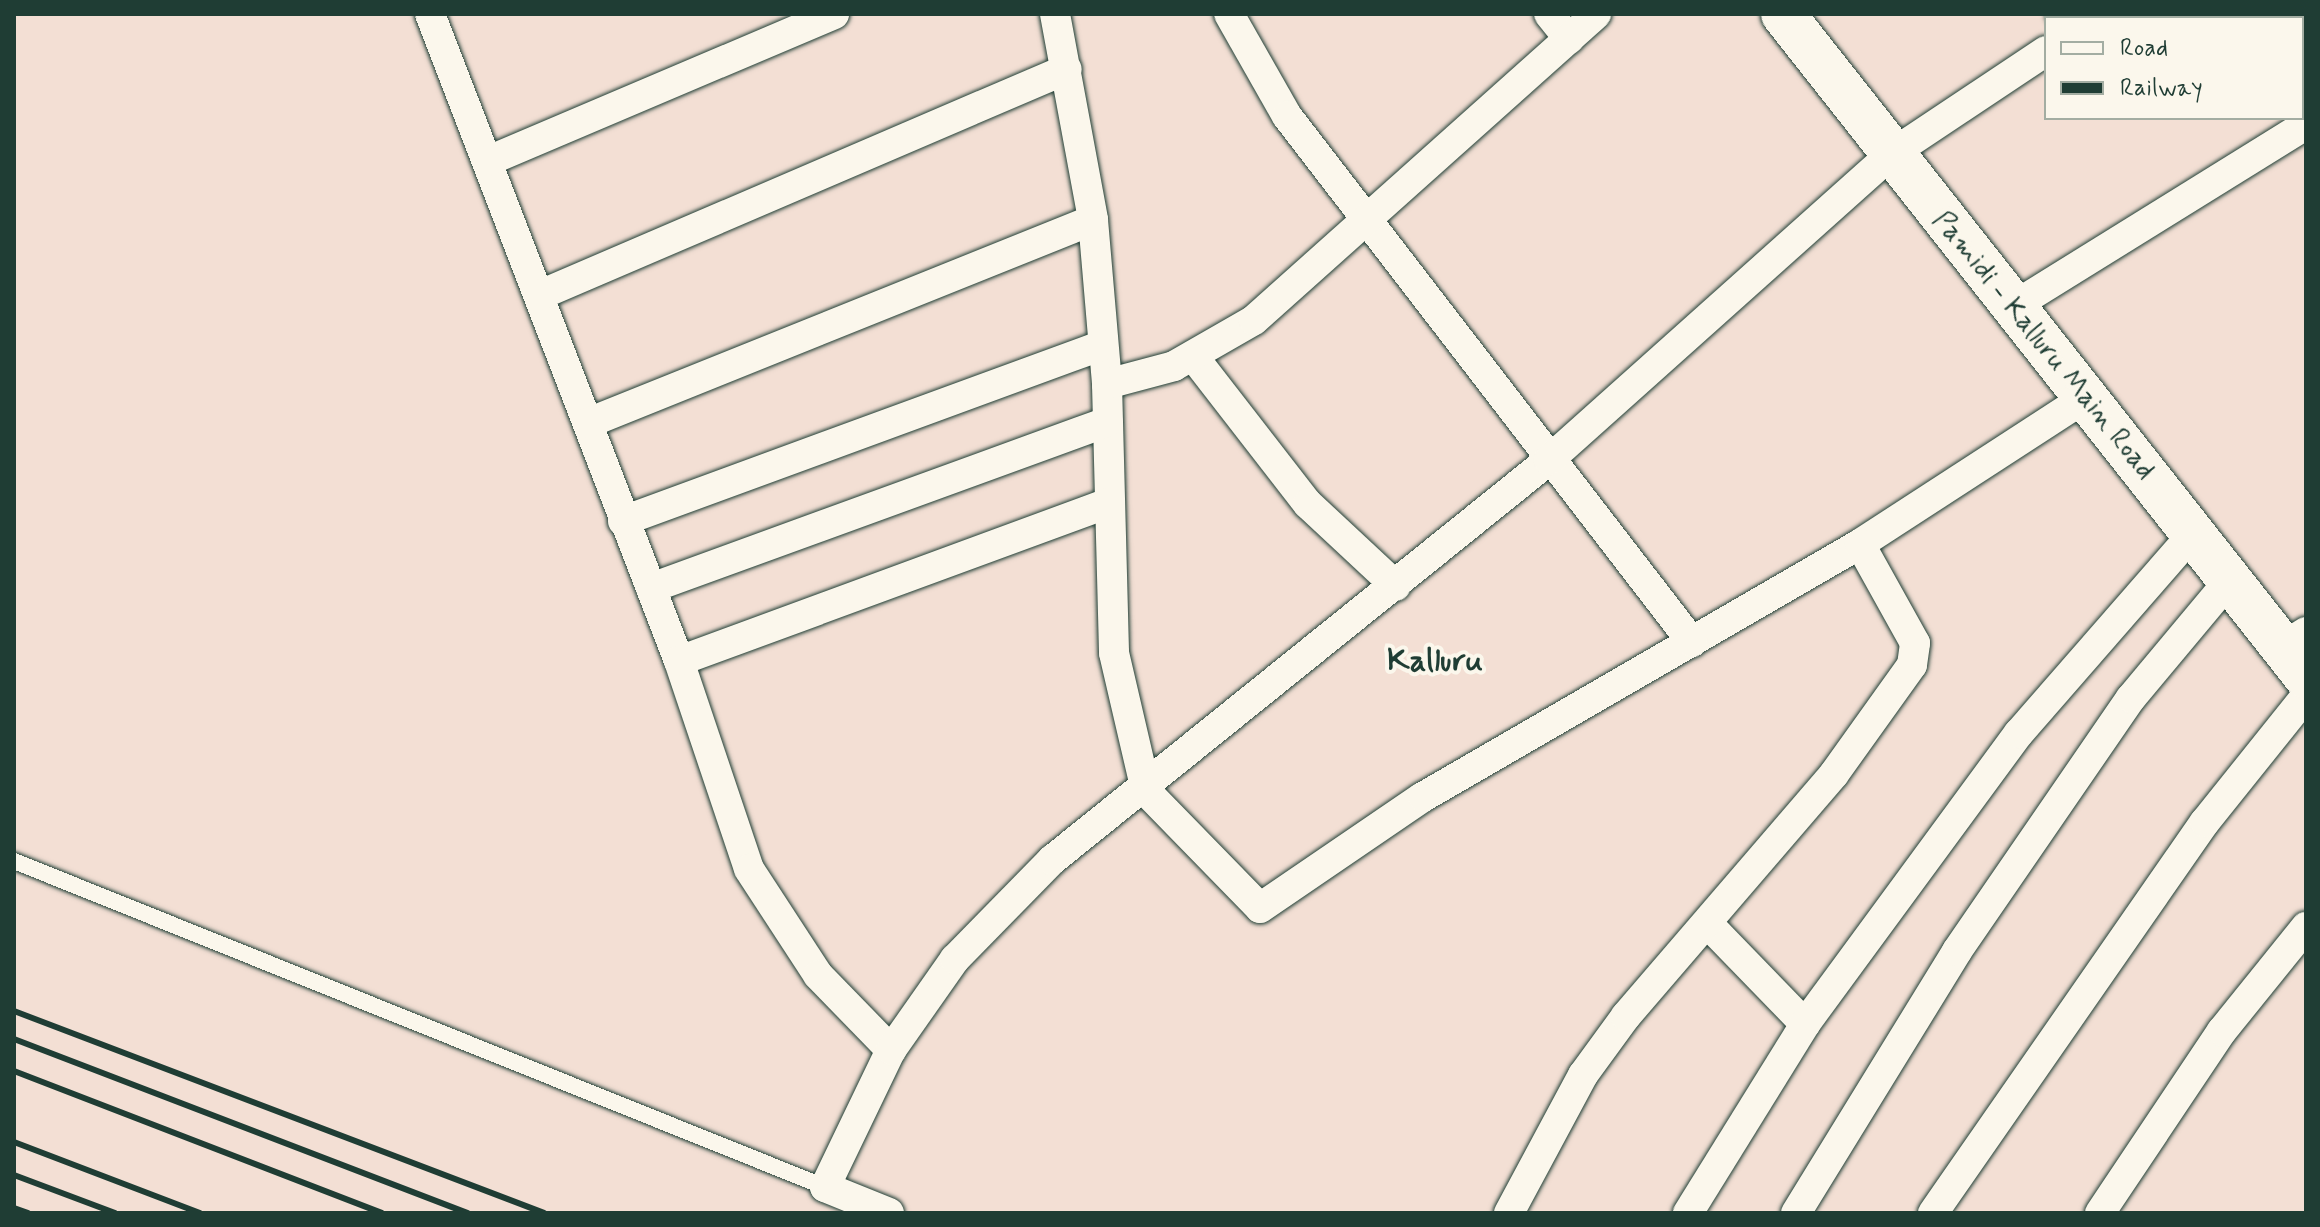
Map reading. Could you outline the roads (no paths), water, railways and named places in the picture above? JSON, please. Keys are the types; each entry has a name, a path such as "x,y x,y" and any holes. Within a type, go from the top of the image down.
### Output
{"main road":[{"name":"Pamidi - Kalluru Main Road","path":"1783,14 1890,155 2229,581 2298,652"}],"street":[{"path":"430,14 679,661 749,869 818,975 891,1050"},
{"path":"488,161 834,14"},
{"path":"1229,14 1287,116 1692,642"},
{"path":"1549,14 1569,39"},
{"path":"1107,384 1193,356 1254,320 1596,14"},
{"path":"1063,18 1067,69 1093,220 1107,384 1114,653 1146,791 1248,901 1273,905 1423,797 1860,544 2085,398"},
{"path":"889,1213 825,1187 891,1050 955,959 1052,860 1146,791 1549,460 1890,155 2044,52"},
{"path":"540,295 1067,69"},
{"path":"2012,307 2306,125"},
{"path":"588,423 1093,220"},
{"path":"623,521 1103,345"},
{"path":"1193,356 1308,504 1396,586"},
{"path":"651,588 1108,422"},
{"path":"679,661 1109,503"},
{"path":"1688,1213 1805,1024 2068,671 2192,535"},
{"path":"1509,1213 1583,1075 1709,925 1912,665 1915,643 1905,620 1860,544"},
{"path":"1796,1213 1957,951 2131,698 2229,581"},
{"path":"1933,1213 2205,822 2306,696"},
{"path":"1709,925 1805,1024"},
{"path":"2100,1213 2222,1031 2306,927"}],"lane":[{"path":"14,861 825,1187"}],"railway":[{"path":"14,1011 544,1213"},
{"path":"14,1039 468,1213"},
{"path":"14,1071 382,1213"},
{"path":"14,1142 200,1213"},
{"path":"14,1175 115,1213"},
{"path":"14,1208 28,1213"}],"district":[{"name":"Kalluru","path":"1435,661"}]}
